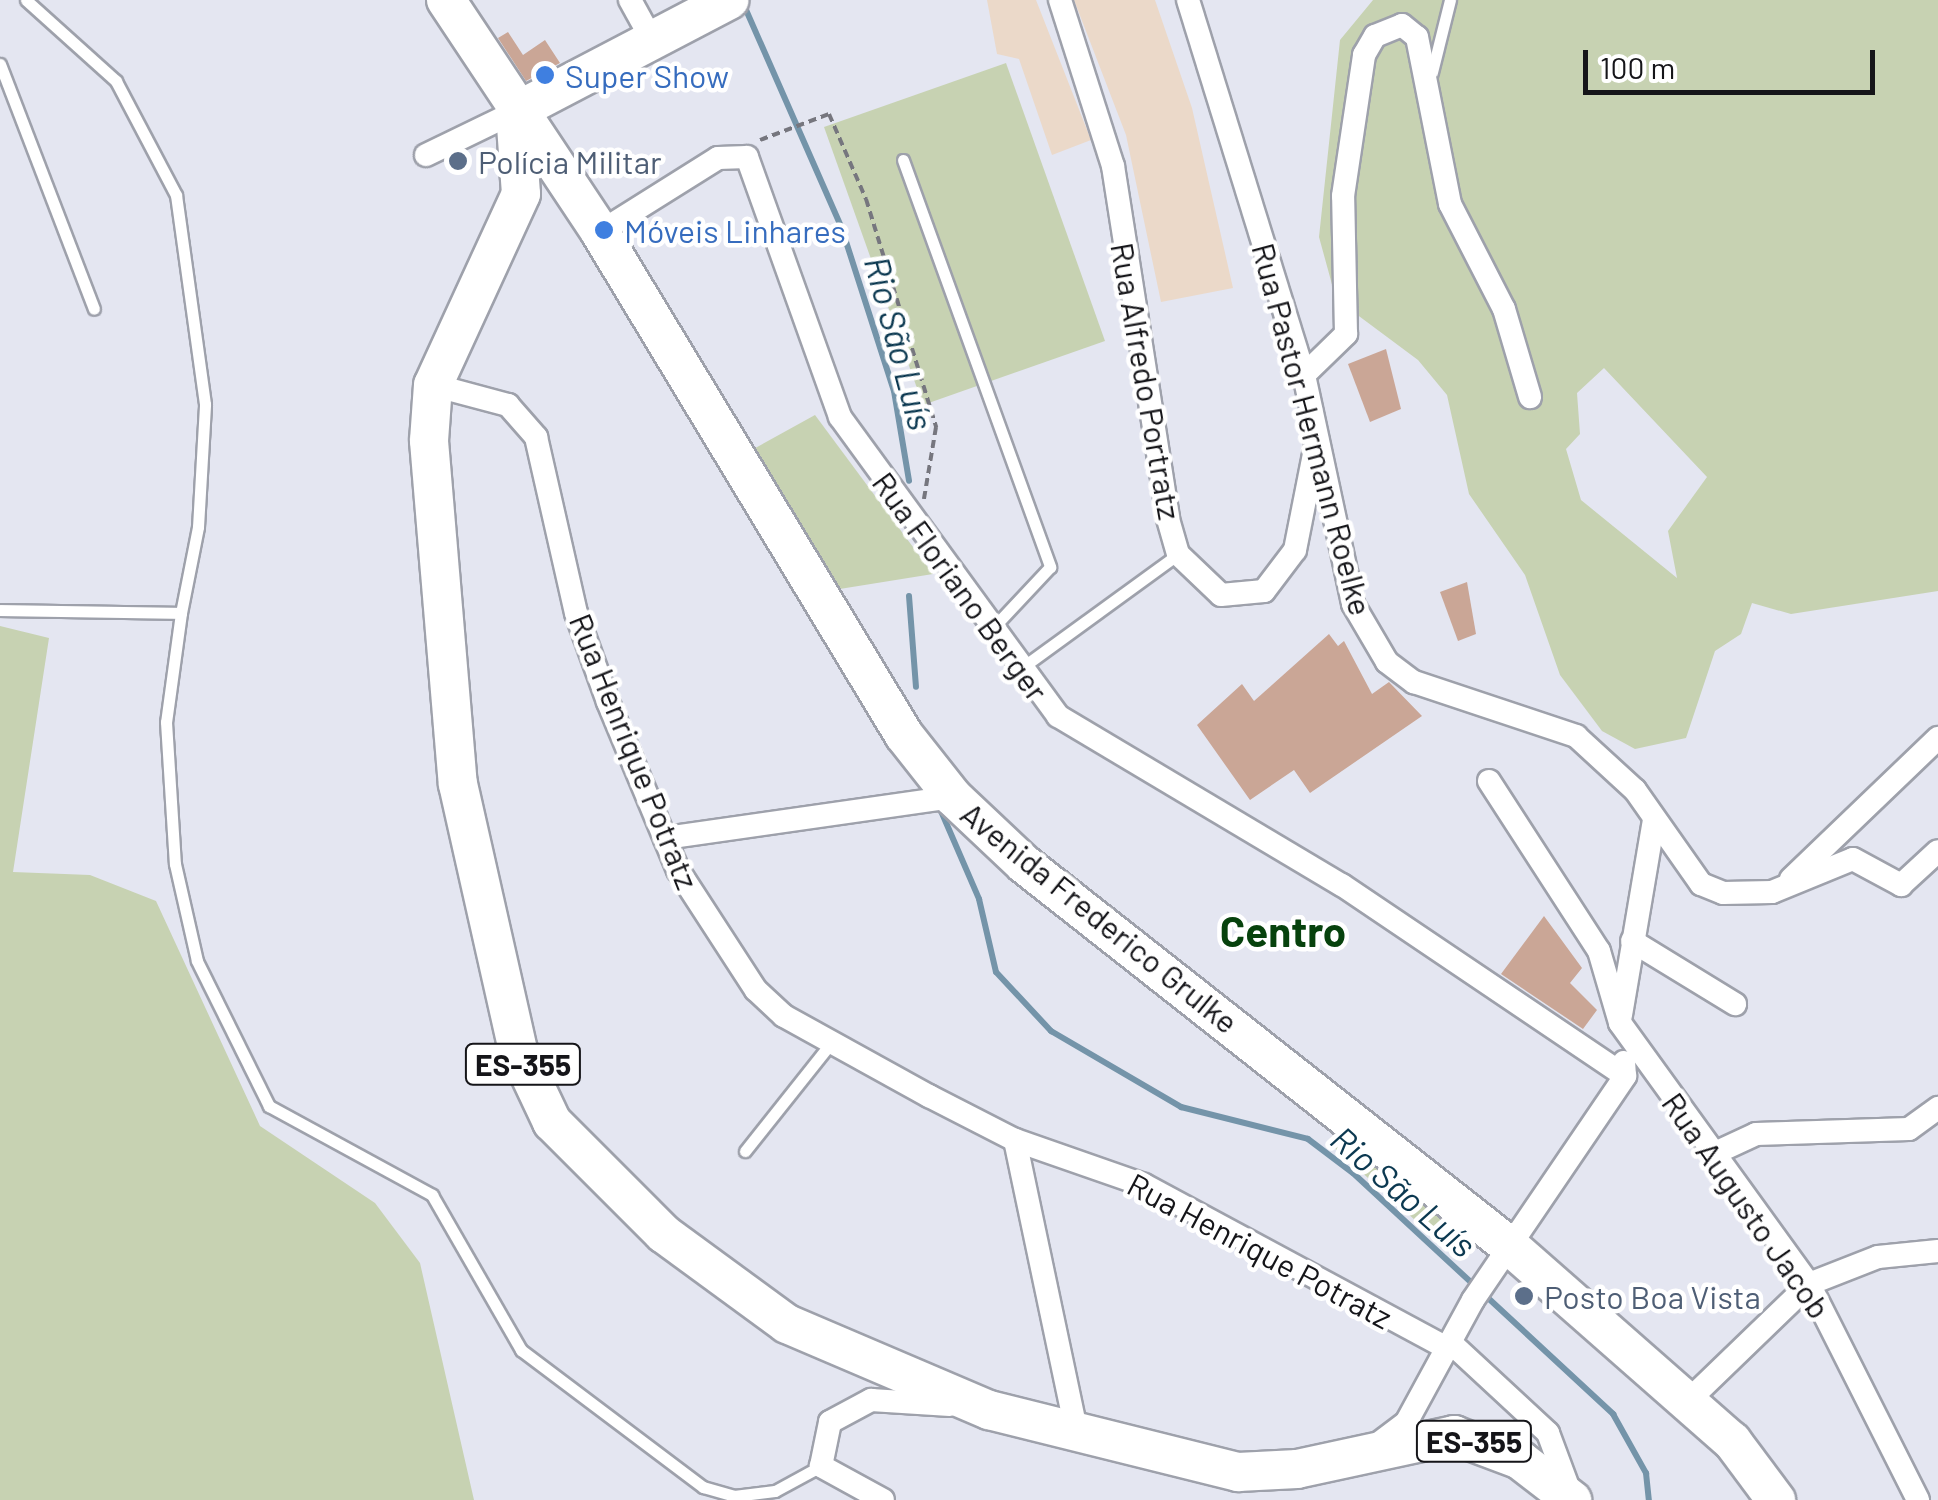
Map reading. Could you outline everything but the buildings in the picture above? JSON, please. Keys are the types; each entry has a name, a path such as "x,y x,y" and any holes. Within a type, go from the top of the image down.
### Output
{"main road":[{"name":"Avenida Frederico Grulke","path":"446,0 515,112 590,220 863,670 953,797 1024,864 1503,1260 1688,1401 1776,1500"},
{"path":"515,112 723,3"},
{"name":"ES-355","path":"515,112 522,194 513,223 433,385 429,441 458,784 531,1088 552,1122 664,1234 787,1324 988,1410 1238,1472 1454,1436 1491,1445 1572,1498"},
{"path":"513,223 590,220"}],"street":[{"path":"630,0 651,38"},
{"name":"Rua Alfredo Portratz","path":"1060,0 1113,166 1158,474 1178,554 1221,594 1264,591 1295,550 1319,431"},
{"name":"Rua Pastor Hermann Roelke","path":"1188,0 1304,374 1353,604 1387,662 1414,682 1576,736 1654,820 1701,884 1741,896 1782,889 1854,859 1901,885 1938,851"},
{"path":"1304,374 1346,334 1343,196 1364,55 1388,26 1417,37 1450,204 1504,309 1530,397"},
{"path":"426,154 515,112"},
{"path":"590,220 739,152"},
{"name":"Rua Floriano Berger","path":"739,152 759,175 840,417 1018,670 1104,751 1342,886 1625,1076"},
{"name":"Rua Henrique Potratz","path":"433,385 508,405 536,437 576,613 665,838 730,958 784,1016 1015,1140 1144,1185 1450,1346 1548,1433 1572,1498"},
{"path":"1782,889 1938,738"},
{"path":"1364,1454 1406,1424 1473,1300 1625,1076 1620,1023 1600,951 1489,781"},
{"path":"665,838 953,797"},
{"path":"1620,1023 1654,820"},
{"path":"1632,941 1735,1004"},
{"name":"Rua Augusto Jacob","path":"1620,1023 1810,1284 1918,1500"},
{"path":"1714,1154 1756,1134 1909,1129 1938,1108"},
{"path":"1015,1140 1077,1434"},
{"path":"1688,1401 1810,1284 1878,1257 1938,1251"},
{"path":"883,1500 821,1466 830,1422 857,1404 988,1410"}],"lane":[{"path":"26,0 116,81 176,195 205,404 198,527 166,722 175,864 197,961 269,1106 432,1196 521,1350 704,1487 734,1496 775,1491 821,1466"},
{"path":"1434,131 1434,40 1450,0"},
{"path":"0,64 94,310"},
{"path":"903,160 1050,566 990,630"},
{"path":"1018,670 1178,554"},
{"path":"0,610 181,613"},
{"path":"745,1152 830,1044"}],"path":[{"path":"739,152 786,126 829,114 866,199 936,427 932,478 914,524"}],"shaded area":[{"path":"987,0 1036,0 1091,140 1052,155 1019,59 997,54"},
{"path":"1074,0 1155,0 1192,108 1233,288 1161,302 1126,135"}],"green space":[{"path":"1373,0 1938,0 1938,591 1791,614 1752,603 1741,634 1715,651 1686,738 1635,749 1602,731 1560,675 1525,575 1469,494 1447,395 1418,360 1336,299 1319,237 1340,40","holes":["1604,368 1707,477 1668,531 1677,578 1581,500 1566,449 1580,434 1577,393"]},
{"path":"1006,63 1105,341 923,405 824,127"},
{"path":"815,415 933,574 821,592 739,457"},
{"path":"0,626 49,638 13,872 90,875 156,901 260,1126 375,1203 420,1263 474,1500 0,1500"},
{"path":"1347,1139 1468,1232 1454,1255 1329,1143"}],"waterway":[{"name":"Rio São Luís","path":"743,3 841,226 894,391 909,481"},
{"name":"Rio São Luís","path":"909,596 916,687"},
{"name":"Rio São Luís","path":"941,811 979,899 996,972 1051,1031 1181,1107 1308,1139 1353,1173 1613,1414 1646,1473 1649,1500"}],"place":[{"name":"Super Show","path":"545,75"},
{"name":"Polícia Militar","path":"458,161"},
{"name":"Móveis Linhares","path":"604,230"},
{"name":"Posto Boa Vista","path":"1524,1296"}],"district":[{"name":"Centro","path":"1283,930"}]}
